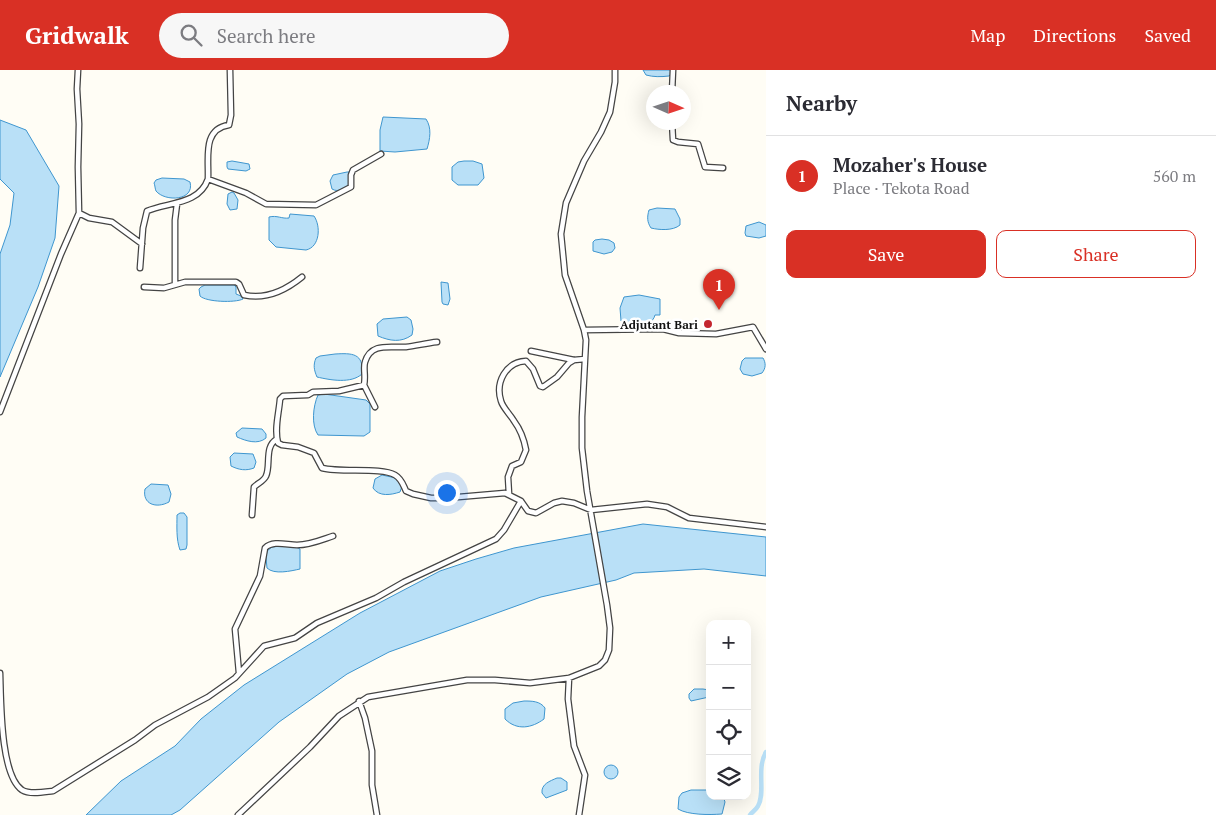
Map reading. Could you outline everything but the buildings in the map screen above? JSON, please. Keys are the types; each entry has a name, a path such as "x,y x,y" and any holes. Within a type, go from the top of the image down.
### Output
{"street":[{"path":"0,412 68,234 79,212 78,70"},
{"path":"140,268 143,228 147,211 163,205 177,204 197,194 206,184 208,179 210,137 216,129 229,125 231,115 230,70"},
{"path":"238,815 310,747 338,716 368,697 467,680 530,683 569,678 599,666 605,660 610,628 582,448 584,330 565,275 561,234 566,203 584,161 610,112 615,70"},
{"path":"673,85 674,70"},
{"path":"672,130 673,140 698,144 705,167 723,168"},
{"path":"208,179 246,192 266,204 316,205 351,187 353,170 381,154"},
{"path":"175,284 175,220 177,204"},
{"path":"79,212 89,218 112,222 142,244"},
{"path":"144,286 164,288 185,282 236,282 244,294 256,296 274,294 291,286 302,277"},
{"path":"584,330 664,329 679,333 716,334 753,327 766,349"},
{"path":"375,407 364,385 366,376 364,363 369,354 380,347 405,347 437,342"},
{"path":"531,351 574,360 585,359"},
{"path":"508,494 508,477 512,466 521,462 526,450 520,430 501,402 499,387 502,378 507,368 515,363 526,361 533,369 540,386 543,386 557,377 574,360"},
{"path":"364,385 333,392 283,396 280,399 277,440 282,445 298,447 314,453 322,468 338,471 354,470 394,474 401,479 406,491 431,498 505,493 521,501 528,511 536,513 554,502 562,500 591,510 647,504 666,507 689,518 766,527"},
{"path":"252,515 254,487 267,475 269,449 273,442 277,440"},
{"path":"0,673 2,723 9,770 14,782 24,791 38,793 53,791 136,740 155,725 208,697 235,678 264,646 295,638 316,623 376,598 422,573 496,539 504,530 521,501"},
{"path":"239,673 235,630 260,576 265,548 275,543 309,544 333,536"},
{"path":"569,678 568,699 574,746 585,775 580,815"},
{"path":"360,701 366,718 372,750 372,785 377,815"}],"water":[{"path":"643,70 672,70 672,73 669,76 654,76 646,75"},
{"path":"383,117 426,119 430,134 427,149 395,152 380,151 380,130"},
{"path":"0,120 26,130 59,186 55,238 38,287 0,377 0,254 10,225 14,193 0,179"},
{"path":"227,162 249,164 250,169 246,171 228,169"},
{"path":"458,162 482,164 484,178 478,185 458,185 452,180 452,167"},
{"path":"349,172 349,185 339,190 332,189 330,181 333,175"},
{"path":"162,178 184,179 190,182 188,193 178,198 160,195 156,191 154,183"},
{"path":"232,192 238,200 237,209 230,210 227,204 228,194"},
{"path":"657,208 675,209 680,219 680,225 662,230 651,228 648,219 649,210"},
{"path":"290,214 314,216 318,225 318,236 317,241 311,248 306,250 276,247 269,240 269,217 289,218"},
{"path":"759,222 766,225 766,236 759,238 746,236 746,226"},
{"path":"602,239 614,243 615,248 612,252 604,254 593,251 593,242"},
{"path":"441,282 448,283 450,299 448,305 442,302"},
{"path":"205,285 234,285 236,287 236,294 243,299 234,301 208,300 200,296 199,289"},
{"path":"639,295 660,299 660,315 655,315 650,322 640,325 621,321 620,308 624,297"},
{"path":"407,317 411,320 413,329 412,335 408,338 395,340 378,336 377,324 383,319"},
{"path":"335,354 352,354 359,358 362,374 346,380 317,377 314,368 316,358"},
{"path":"745,358 763,358 765,366 762,373 752,376 743,374 740,369"},
{"path":"324,394 366,400 370,404 370,432 364,436 318,435 314,426 314,410 318,395"},
{"path":"242,428 262,429 266,434 266,438 256,442 237,437 236,433"},
{"path":"234,453 253,454 256,462 254,468 242,470 231,466 230,457"},
{"path":"382,475 396,478 402,486 400,492 393,494 378,493 373,488 375,479"},
{"path":"151,484 168,485 171,494 169,502 155,505 148,502 145,489"},
{"path":"184,513 187,517 187,545 186,549 180,550 177,515"},
{"path":"643,524 766,537 766,576 704,569 634,573 616,580 541,597 389,652 347,674 279,722 180,810 171,815 86,815 121,781 175,746 201,719 244,685 360,613 440,571 514,548"},
{"path":"272,547 300,549 300,569 278,572 267,568 267,551"},
{"path":"694,689 706,690 706,698 691,701 689,694"},
{"path":"524,701 541,704 545,708 544,719 530,726 519,727 505,719 505,709 513,703"},
{"path":"608,765 614,765 618,772 614,779 608,779 604,775 604,769"},
{"path":"557,778 567,782 567,790 546,798 542,793 543,787 546,783"},
{"path":"691,790 706,790 706,800 724,800 722,814 693,813 678,809 679,797 682,793"}],"waterway":[{"path":"750,815 760,800 762,766 766,752"}],"place":[{"name":"Mozaher's House","path":"719,310"},
{"name":"Adjutant Bari","path":"708,324"}]}
